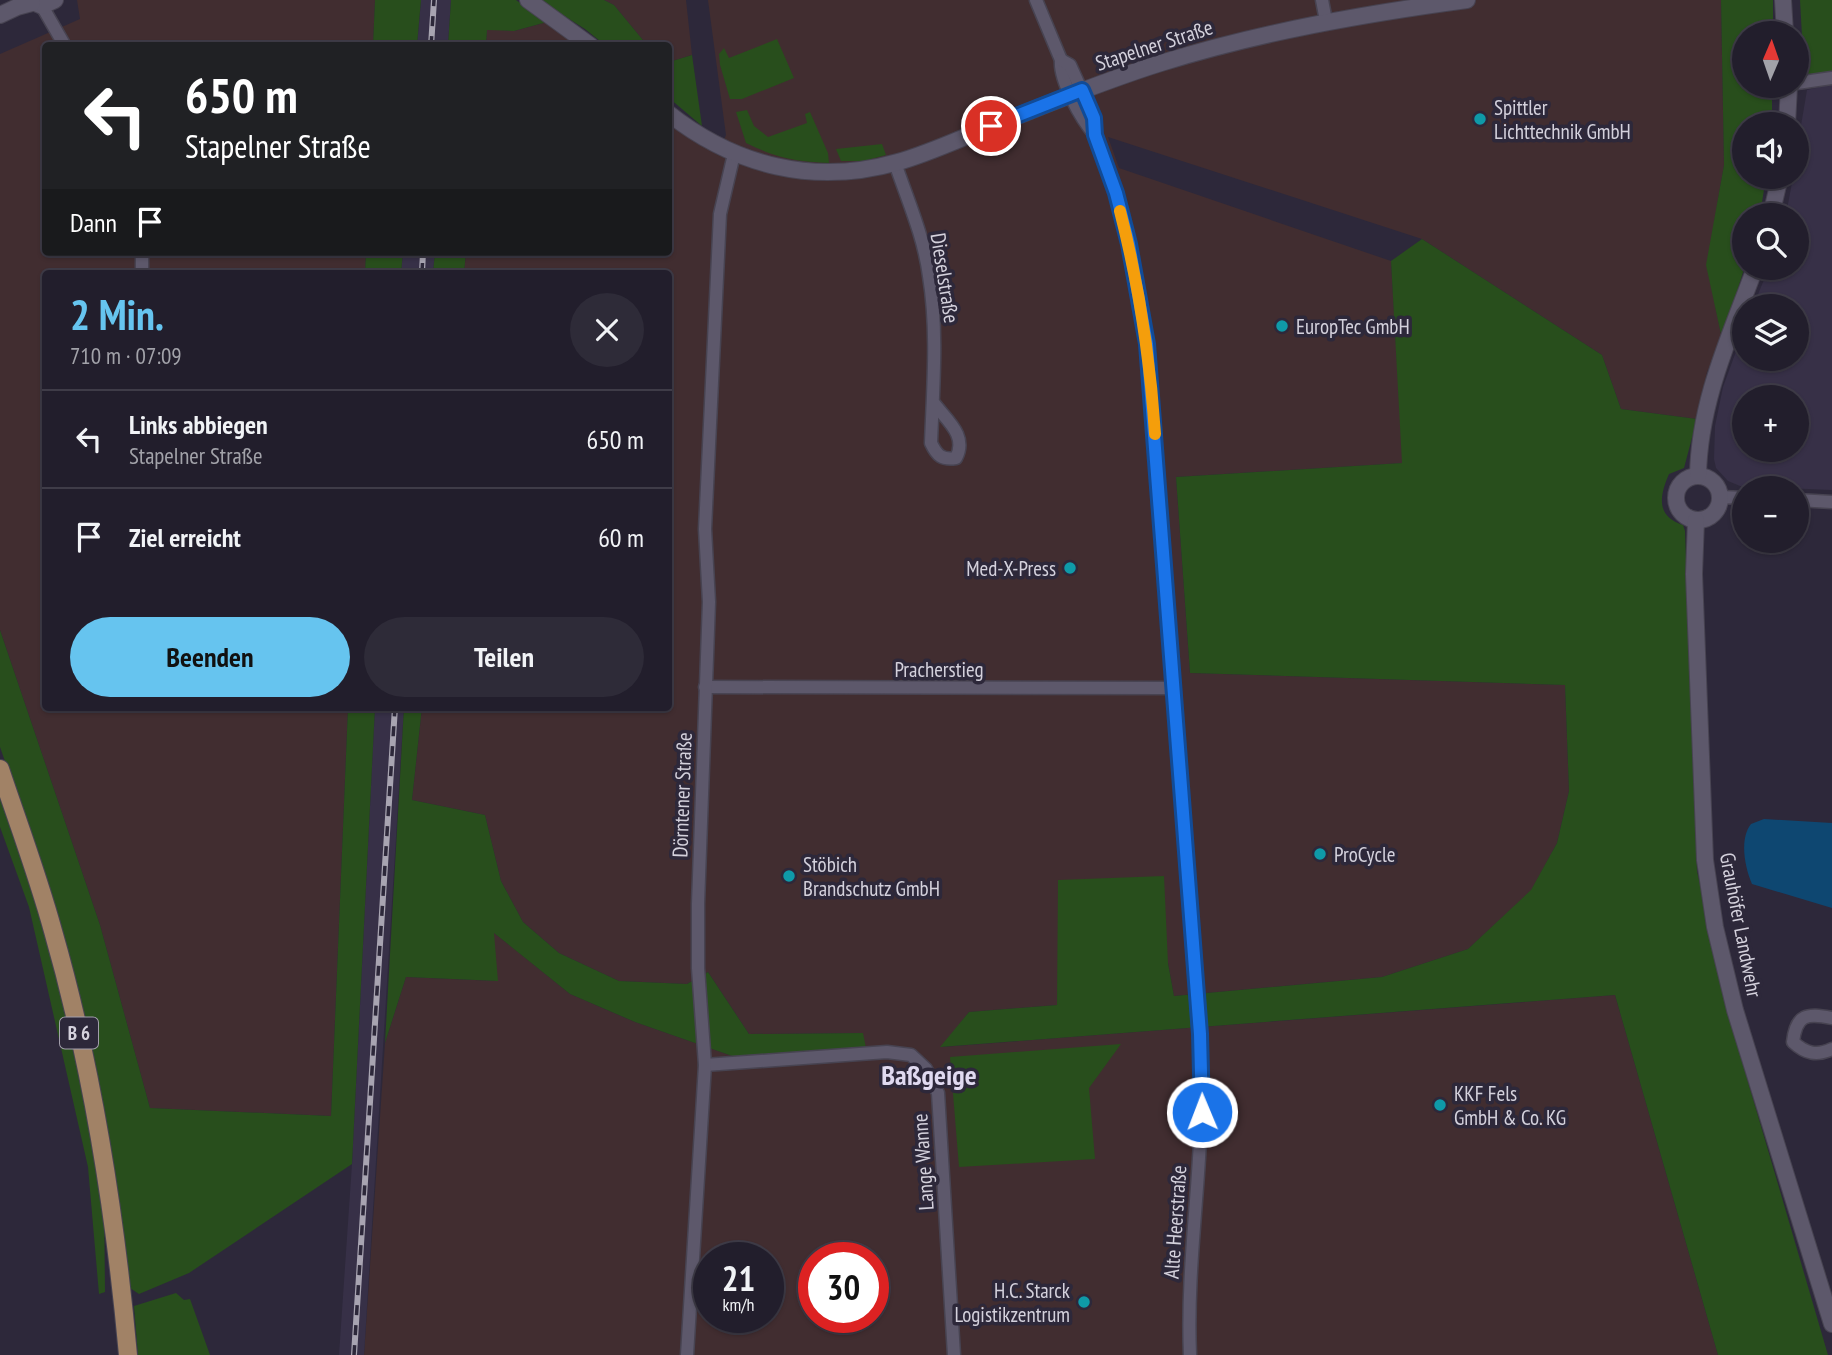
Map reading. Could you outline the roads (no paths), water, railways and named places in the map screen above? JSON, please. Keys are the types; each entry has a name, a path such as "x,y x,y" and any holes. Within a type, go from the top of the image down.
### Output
{"main road":[{"name":"B 6","path":"0,769 53,929 82,1049 111,1196 128,1355"}],"street":[{"path":"0,4 6,0"},
{"path":"528,0 586,42"},
{"name":"Alte Heerstraße","path":"1036,0 1061,60 1060,69 1077,92 1084,123 1095,135 1116,193 1129,244 1147,344 1202,1075 1202,1112 1188,1311 1190,1355"},
{"path":"1322,0 1326,21"},
{"name":"Stapelner Straße","path":"672,116 691,131 734,154 789,170 836,172 895,163 1077,92 1225,44 1326,21 1467,0"},
{"path":"1783,0 1784,21"},
{"path":"0,15 17,7 42,2 63,42"},
{"path":"1810,81 1832,78"},
{"name":"Dörntener Straße","path":"687,1355 705,1065 698,968 698,904 709,590 705,529 720,214 734,154"},
{"name":"Dieselstraße","path":"895,163 920,232 929,276 934,330 933,402"},
{"path":"1698,476 1700,435 1709,395 1750,280"},
{"path":"1698,476 1711,480 1720,497 1719,507 1709,518 1696,520 1682,514 1678,508 1676,494 1683,481 1698,476"},
{"path":"1720,497 1732,497"},
{"path":"1809,501 1832,502"},
{"name":"Grauhöfer Landwehr","path":"1696,520 1694,574 1707,880 1735,1010 1832,1324"},
{"name":"Pracherstieg","path":"705,687 1172,688"},
{"path":"1832,1018 1814,1014 1801,1019 1794,1029 1793,1042 1802,1051 1821,1054 1832,1049"},
{"name":"Lange Wanne","path":"705,1065 887,1052 912,1055 926,1069 938,1093 954,1355"}],"water":[{"path":"1764,819 1832,823 1832,908 1752,884 1745,862 1745,837 1751,824"}],"railway":[{"path":"431,42 434,0"},
{"path":"422,270 423,256"},
{"path":"354,1355 395,711"}],"place":[{"name":"Spittler Lichttechnik GmbH","path":"1480,119"},
{"name":"EuropTec GmbH","path":"1282,326"},
{"name":"Med-X-Press","path":"1070,568"},
{"name":"ProCycle","path":"1320,854"},
{"name":"Stöbich Brandschutz GmbH","path":"789,876"},
{"name":"KKF Fels GmbH & Co. KG","path":"1440,1105"},
{"name":"H.C. Starck Logistikzentrum","path":"1084,1302"}],"district":[{"name":"Baßgeige","path":"929,1074"}]}
